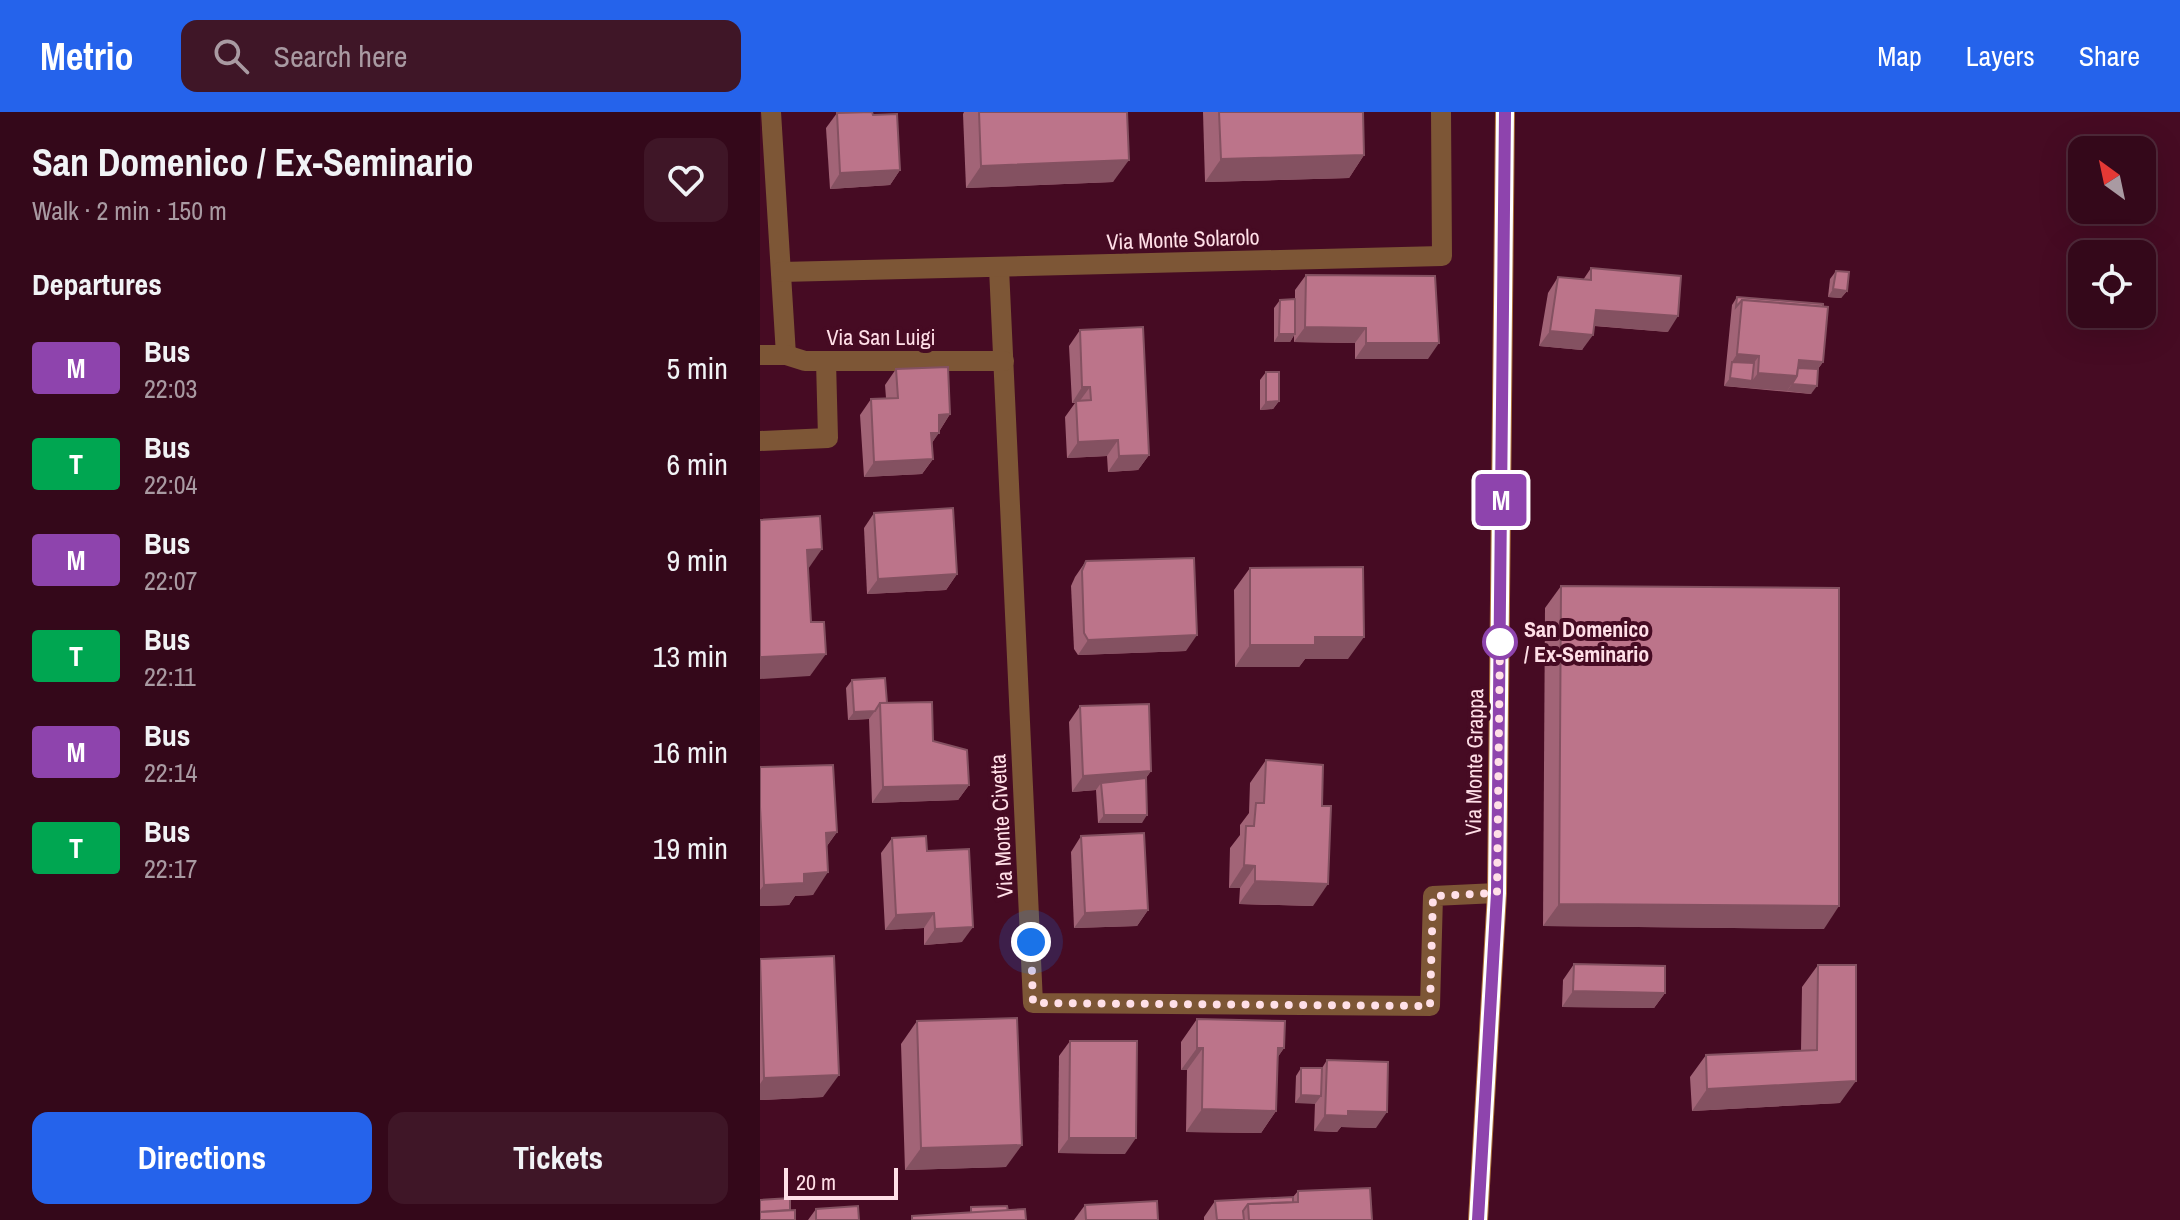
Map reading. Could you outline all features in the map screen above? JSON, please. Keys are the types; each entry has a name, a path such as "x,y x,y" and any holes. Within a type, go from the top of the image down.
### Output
{"main road":[{"name":"Via Monte Grappa","path":"1478,1220 1497,893 1505,112"}],"street":[{"path":"771,112 786,355"},
{"name":"Via Monte Solarolo","path":"781,272 1442,256 1441,112"},
{"name":"Via Monte Civetta","path":"999,268 1033,1003 1430,1006 1433,896 1497,893"},
{"name":"Via San Luigi","path":"760,355 786,355 805,361 1004,361"},
{"path":"760,441 828,438 826,361"}],"building":[{"path":"872,112 873,115 897,114 900,170 840,173 837,113"},
{"path":"979,112 1127,112 1129,160 981,166"},
{"path":"1219,112 1363,112 1364,155 1221,159"},
{"path":"1591,268 1681,276 1678,316 1596,310 1593,335 1550,331 1558,277 1591,280"},
{"path":"1836,271 1849,272 1847,291 1833,289"},
{"path":"1306,275 1435,276 1439,343 1366,343 1366,328 1305,327"},
{"path":"1737,297 1823,304 1823,307 1742,300 1736,307"},
{"path":"1295,299 1295,334 1279,334 1280,300"},
{"path":"1742,300 1828,307 1823,362 1799,360 1797,376 1758,373 1759,356 1737,354"},
{"path":"1143,327 1149,455 1119,456 1118,440 1078,442 1076,401 1091,400 1090,387 1082,387 1080,330"},
{"path":"1732,362 1754,363 1752,381 1730,378"},
{"path":"948,367 950,414 939,415 939,433 931,433 933,459 874,462 871,399 898,398 896,369"},
{"path":"1798,368 1818,369 1817,386 1792,384"},
{"path":"1266,372 1279,372 1279,401 1266,402"},
{"path":"953,508 957,574 878,579 874,513"},
{"path":"820,516 822,549 807,550 811,622 824,622 826,654 760,657 760,520"},
{"path":"1194,558 1197,635 1088,640 1084,633 1082,571 1086,561"},
{"path":"1363,567 1364,637 1315,637 1315,645 1250,645 1250,568"},
{"path":"1561,586 1839,588 1839,906 1559,904"},
{"path":"885,678 887,703 880,703 875,711 854,712 852,680"},
{"path":"932,702 933,741 967,750 969,785 883,787 880,703"},
{"path":"1149,704 1151,771 1083,776 1080,706"},
{"path":"1266,760 1323,765 1322,806 1331,806 1328,884 1255,881 1255,866 1244,865 1246,826 1254,826 1256,803 1264,803"},
{"path":"833,765 837,832 826,833 828,872 804,874 804,883 764,885 760,767"},
{"path":"1146,778 1147,815 1104,815 1101,783"},
{"path":"1144,833 1148,910 1085,913 1081,836"},
{"path":"926,836 927,851 969,849 973,927 935,929 934,913 896,915 892,838"},
{"path":"834,956 839,1075 764,1078 760,959"},
{"path":"1574,964 1665,966 1665,993 1573,991"},
{"path":"1818,965 1856,965 1856,1081 1707,1089 1706,1055 1817,1050"},
{"path":"1017,1018 1022,1145 921,1148 917,1021"},
{"path":"1197,1019 1285,1021 1284,1048 1278,1048 1276,1111 1202,1109 1203,1048 1197,1048"},
{"path":"1070,1041 1137,1041 1136,1138 1069,1138"},
{"path":"1327,1060 1388,1062 1387,1112 1348,1111 1348,1116 1325,1115"},
{"path":"1301,1068 1322,1068 1321,1096 1301,1095"},
{"path":"1370,1188 1372,1220 1249,1220 1248,1204 1298,1202 1298,1191"},
{"path":"1293,1197 1293,1202 1248,1204 1243,1211 1244,1220 1217,1220 1215,1201"},
{"path":"790,1198 790,1210 760,1212 760,1200"},
{"path":"1157,1201 1158,1220 1086,1220 1085,1205"},
{"path":"858,1206 859,1220 816,1220 816,1209"},
{"path":"1007,1206 1008,1211 971,1213 971,1207"},
{"path":"1025,1209 1026,1220 912,1220 912,1216"},
{"path":"795,1210 795,1220 760,1220 760,1212"}],"bus line":[{"name":"M","path":"1478,1220 1497,893 1505,112"}],"place":[{"name":"San Domenico / Ex-Seminario","path":"1500,642"}],"route":[{"path":"1031,942 1033,1003 1430,1006 1433,896 1497,893 1500,642"}]}
